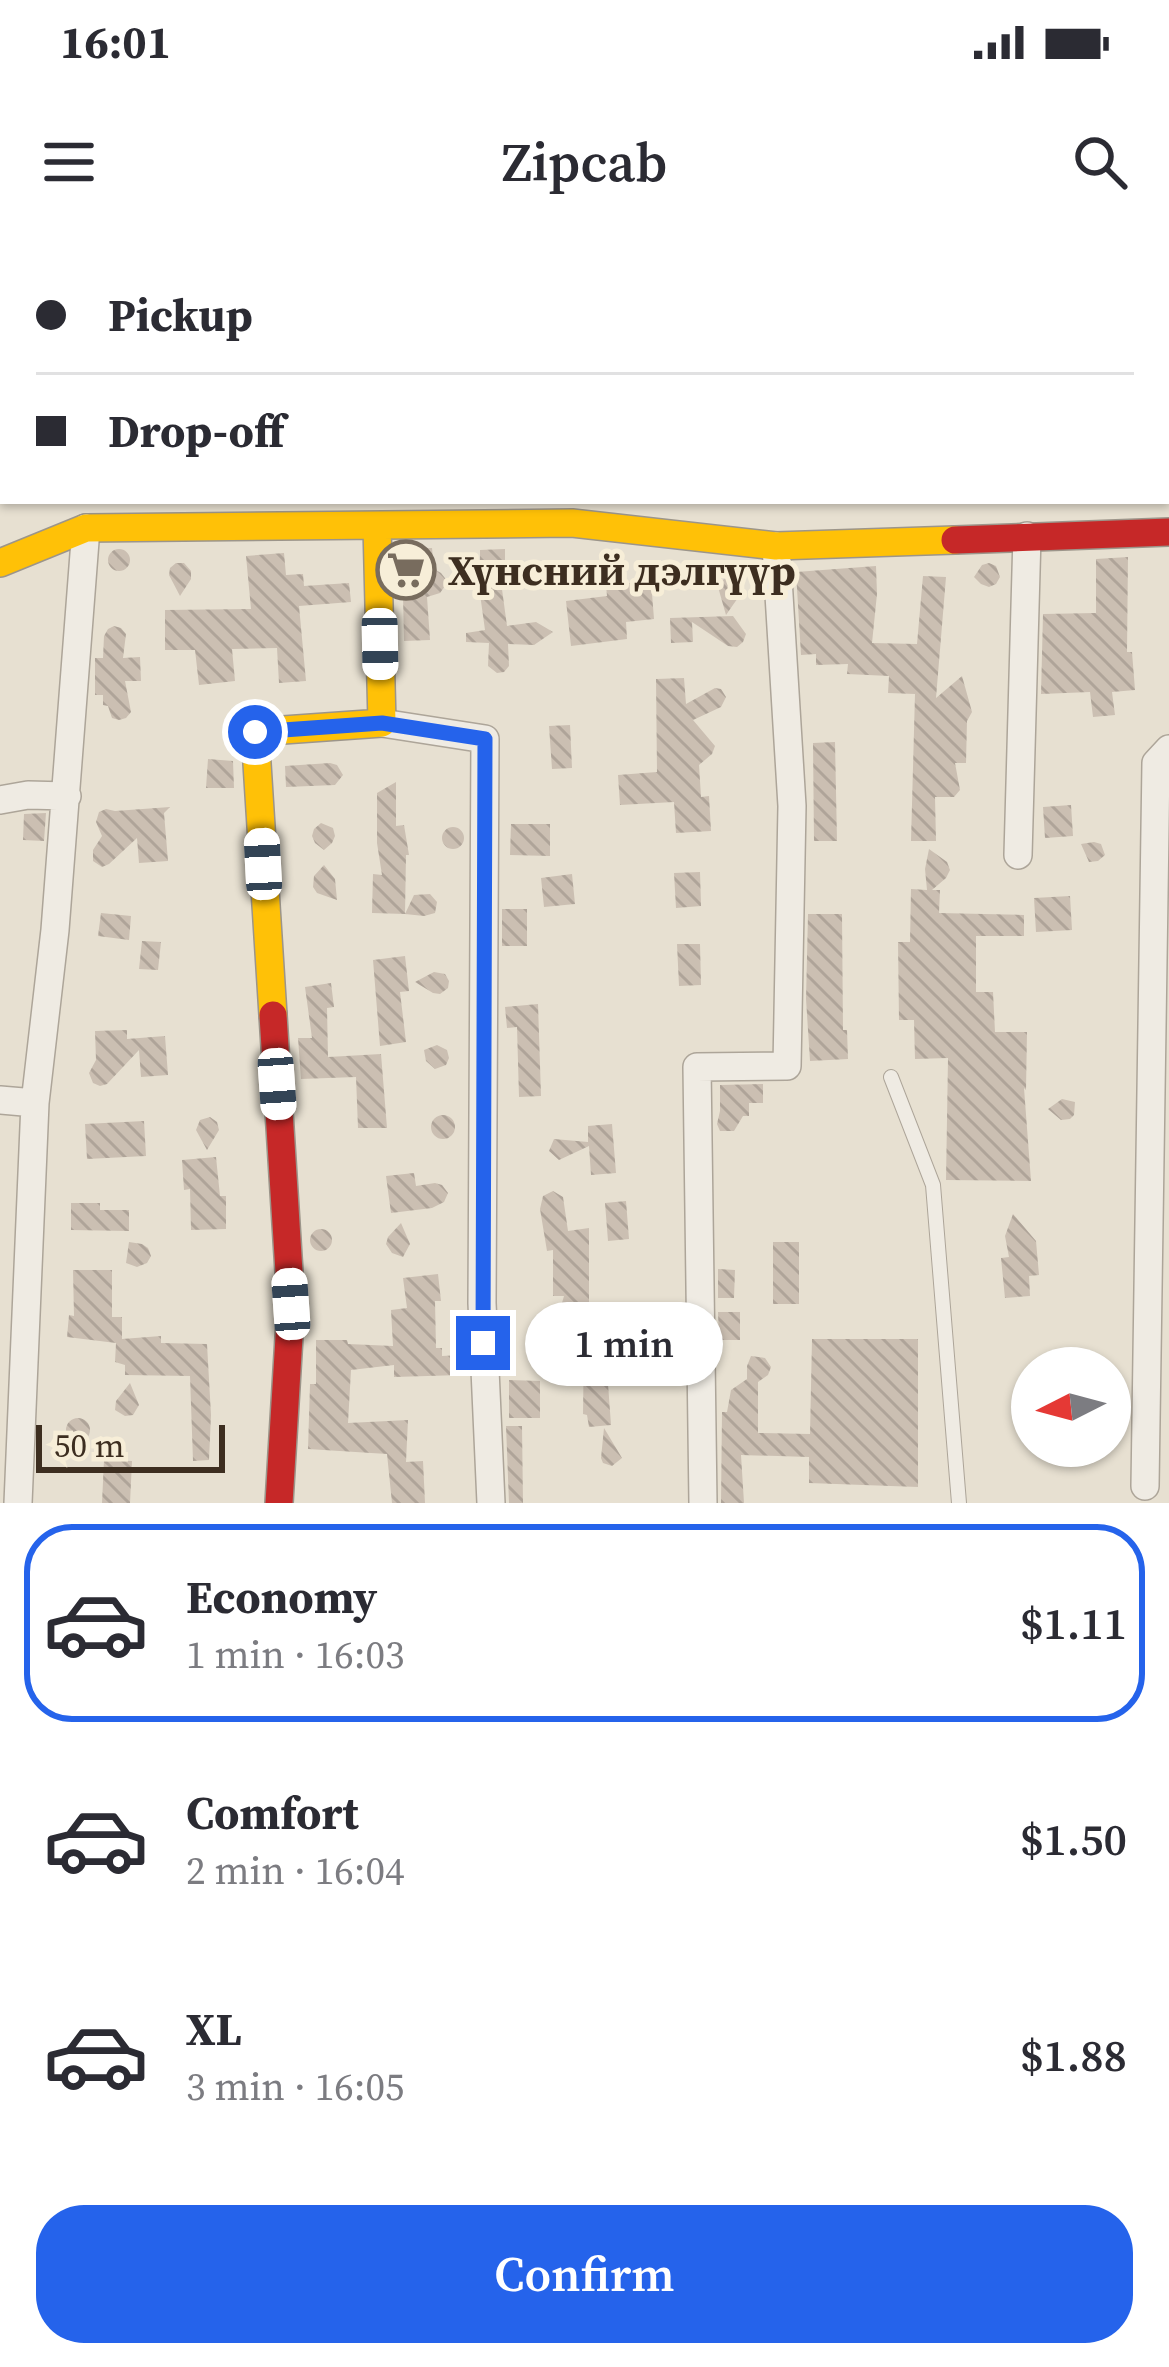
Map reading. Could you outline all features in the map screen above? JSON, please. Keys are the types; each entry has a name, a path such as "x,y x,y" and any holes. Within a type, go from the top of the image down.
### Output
{"street":[{"path":"0,563 86,528 572,523 776,546 1169,532"},
{"path":"377,526 382,723"},
{"path":"18,1503 35,1103 67,796 86,528"},
{"path":"1018,855 1027,536"},
{"path":"703,1503 697,1067 787,1066 792,806 776,546"},
{"path":"280,1503 291,1304 255,732 382,723 485,739 482,1303 491,1503"},
{"path":"1145,1486 1161,986 1156,763 1169,749"},
{"path":"0,800 67,796"},
{"path":"0,1100 35,1103"}],"lane":[{"path":"891,1077 932,1185 959,1503"}],"building":[{"path":"432,548 434,569 448,582 440,593 427,597 430,640 404,641 402,549"},
{"path":"119,549 130,560 119,571 108,560"},
{"path":"505,549 505,582 501,582 507,626 536,622 553,632 534,645 508,644 509,666 497,673 488,666 489,643 466,642 466,633 485,630 480,550"},
{"path":"284,553 286,575 303,574 304,586 349,583 351,602 299,606 306,681 279,683 277,648 232,649 235,681 199,685 195,650 165,650 165,610 251,609 246,556"},
{"path":"1128,557 1127,652 1132,652 1135,690 1112,692 1115,715 1093,717 1090,692 1041,694 1043,614 1096,613 1096,559"},
{"path":"176,563 184,563 191,571 180,596 169,575"},
{"path":"989,563 996,566 1000,577 989,587 974,577"},
{"path":"876,566 872,643 917,644 923,576 946,577 936,698 962,676 972,712 967,721 966,763 955,763 960,790 954,797 935,797 936,841 911,841 915,694 888,693 889,676 847,674 848,664 816,665 816,654 801,655 796,572"},
{"path":"730,577 741,583 742,592 726,615 718,587"},
{"path":"651,581 654,619 626,622 627,639 571,646 566,601 607,596 606,585"},
{"path":"733,616 746,634 737,647 692,622 693,642 671,643 670,618"},
{"path":"114,626 126,634 123,658 140,657 141,681 125,681 131,712 119,720 103,705 103,695 95,695 95,658 103,658 104,636"},
{"path":"684,678 686,704 715,688 726,697 721,707 693,720 715,746 699,765 701,797 709,796 711,831 676,833 674,802 620,805 618,775 657,772 656,679"},
{"path":"570,725 572,768 552,769 549,726"},
{"path":"835,742 837,841 814,841 813,743"},
{"path":"208,759 233,761 234,788 206,788"},
{"path":"330,763 343,775 335,785 286,787 285,766"},
{"path":"396,782 396,826 404,825 409,855 405,914 372,913 373,874 382,875 377,793"},
{"path":"1071,805 1073,836 1045,838 1043,807"},
{"path":"170,807 164,813 168,861 139,863 137,838 109,864 102,867 93,861 93,850 102,836 96,822 99,812"},
{"path":"46,813 44,841 23,840 24,814"},
{"path":"321,823 333,828 335,836 324,850 312,836"},
{"path":"511,824 550,824 550,856 510,855"},
{"path":"453,827 464,838 453,849 442,838"},
{"path":"1081,844 1101,844 1105,855 1089,862"},
{"path":"929,849 950,870 932,890 940,890 939,913 1024,915 1024,936 976,936 976,992 993,992 995,1032 1027,1032 1024,1088 1031,1181 946,1180 948,1058 915,1059 914,1020 899,1020 898,942 910,942 911,889 927,890"},
{"path":"324,865 335,879 337,900 313,887 314,876"},
{"path":"700,872 701,906 676,908 674,873"},
{"path":"572,874 575,904 544,907 541,878"},
{"path":"430,894 437,902 435,913 405,914 414,895"},
{"path":"1070,896 1072,930 1036,932 1034,898"},
{"path":"502,909 527,909 527,946 502,946"},
{"path":"101,913 131,916 129,940 98,936"},
{"path":"808,914 842,914 843,1030 847,1030 848,1059 810,1061"},
{"path":"142,941 161,942 158,970 139,969"},
{"path":"677,944 700,944 701,985 679,986"},
{"path":"405,956 409,991 400,992 406,1042 380,1046 373,960"},
{"path":"434,972 445,974 449,981 440,994 415,982"},
{"path":"331,983 334,1007 327,1008 328,1057 381,1054 387,1128 358,1128 356,1077 301,1079 298,1038 312,1038 305,987"},
{"path":"538,1004 541,1096 519,1097 517,1027 507,1028 505,1007"},
{"path":"127,1030 127,1039 165,1036 168,1075 141,1077 139,1050 107,1084 93,1083 89,1073 96,1060 95,1031"},
{"path":"437,1045 447,1050 449,1058 446,1065 435,1069 426,1061 424,1050"},
{"path":"763,1084 763,1103 749,1103 749,1116 743,1116 734,1131 720,1131 720,1085"},
{"path":"1062,1099 1075,1102 1070,1119 1061,1120 1048,1109"},
{"path":"443,1115 455,1127 443,1139 431,1127"},
{"path":"210,1117 219,1130 207,1150 196,1130 200,1120"},
{"path":"144,1121 146,1156 87,1159 85,1124"},
{"path":"612,1124 616,1173 591,1175 589,1146 559,1160 549,1151 554,1139 588,1142 588,1126"},
{"path":"216,1157 220,1196 226,1196 226,1229 191,1230 190,1189 184,1190 182,1160"},
{"path":"414,1173 416,1186 442,1185 448,1193 444,1202 391,1213 386,1176"},
{"path":"553,1191 563,1197 568,1231 589,1228 589,1308 612,1309 618,1318 607,1333 602,1370 607,1370 611,1425 589,1427 583,1414 584,1338 561,1336 555,1327 564,1296 553,1296 553,1250 547,1251 540,1209 543,1196"},
{"path":"626,1201 629,1239 608,1241 605,1203"},
{"path":"71,1203 129,1210 129,1231 71,1230"},
{"path":"1013,1214 1036,1241 1039,1275 1029,1276 1030,1296 1005,1298 1001,1258 1009,1257 1005,1236"},
{"path":"401,1223 410,1244 403,1257 386,1244"},
{"path":"321,1229 332,1240 321,1251 310,1240"},
{"path":"129,1242 148,1248 147,1263 137,1267 126,1263"},
{"path":"773,1242 799,1242 799,1304 773,1304"},
{"path":"718,1269 735,1270 734,1298 718,1298"},
{"path":"73,1270 112,1270 112,1317 122,1317 122,1339 161,1336 161,1343 207,1344 209,1460 193,1461 190,1376 125,1375 125,1365 115,1362 116,1343 67,1337 69,1315 74,1316"},
{"path":"438,1274 441,1301 435,1301 436,1348 442,1348 442,1356 461,1355 461,1375 394,1377 394,1365 351,1370 348,1423 408,1420 406,1462 423,1461 425,1503 392,1503 387,1454 308,1449 316,1340 393,1346 391,1310 407,1308 403,1278"},
{"path":"718,1312 740,1312 740,1340 719,1340"},
{"path":"812,1339 918,1339 918,1487 809,1483 809,1457 741,1455 744,1503 721,1503 722,1412 727,1412 731,1390 747,1379 751,1356 765,1358 771,1367 758,1382 758,1433 810,1434"},
{"path":"509,1380 540,1381 540,1418 509,1418"},
{"path":"130,1383 139,1405 133,1415 125,1416 115,1410 116,1401"},
{"path":"78,1418 90,1430 78,1442 66,1430"},
{"path":"506,1426 522,1426 523,1503 509,1503"},
{"path":"604,1428 622,1458 612,1466 601,1458"},
{"path":"104,1460 132,1461 130,1503 102,1503"}],"traffic: slow":[{"path":"0,563 86,528 572,523 776,546 955,540"},
{"path":"273,1015 255,732 382,723 377,526"}],"traffic: jam":[{"path":"955,540 1169,532"},
{"path":"273,1015 291,1304 279,1503"}],"place":[{"name":"Хүнсний дэлгүүр","path":"406,570"}],"route":[{"path":"255,732 382,723 485,739 483,1343"}]}
